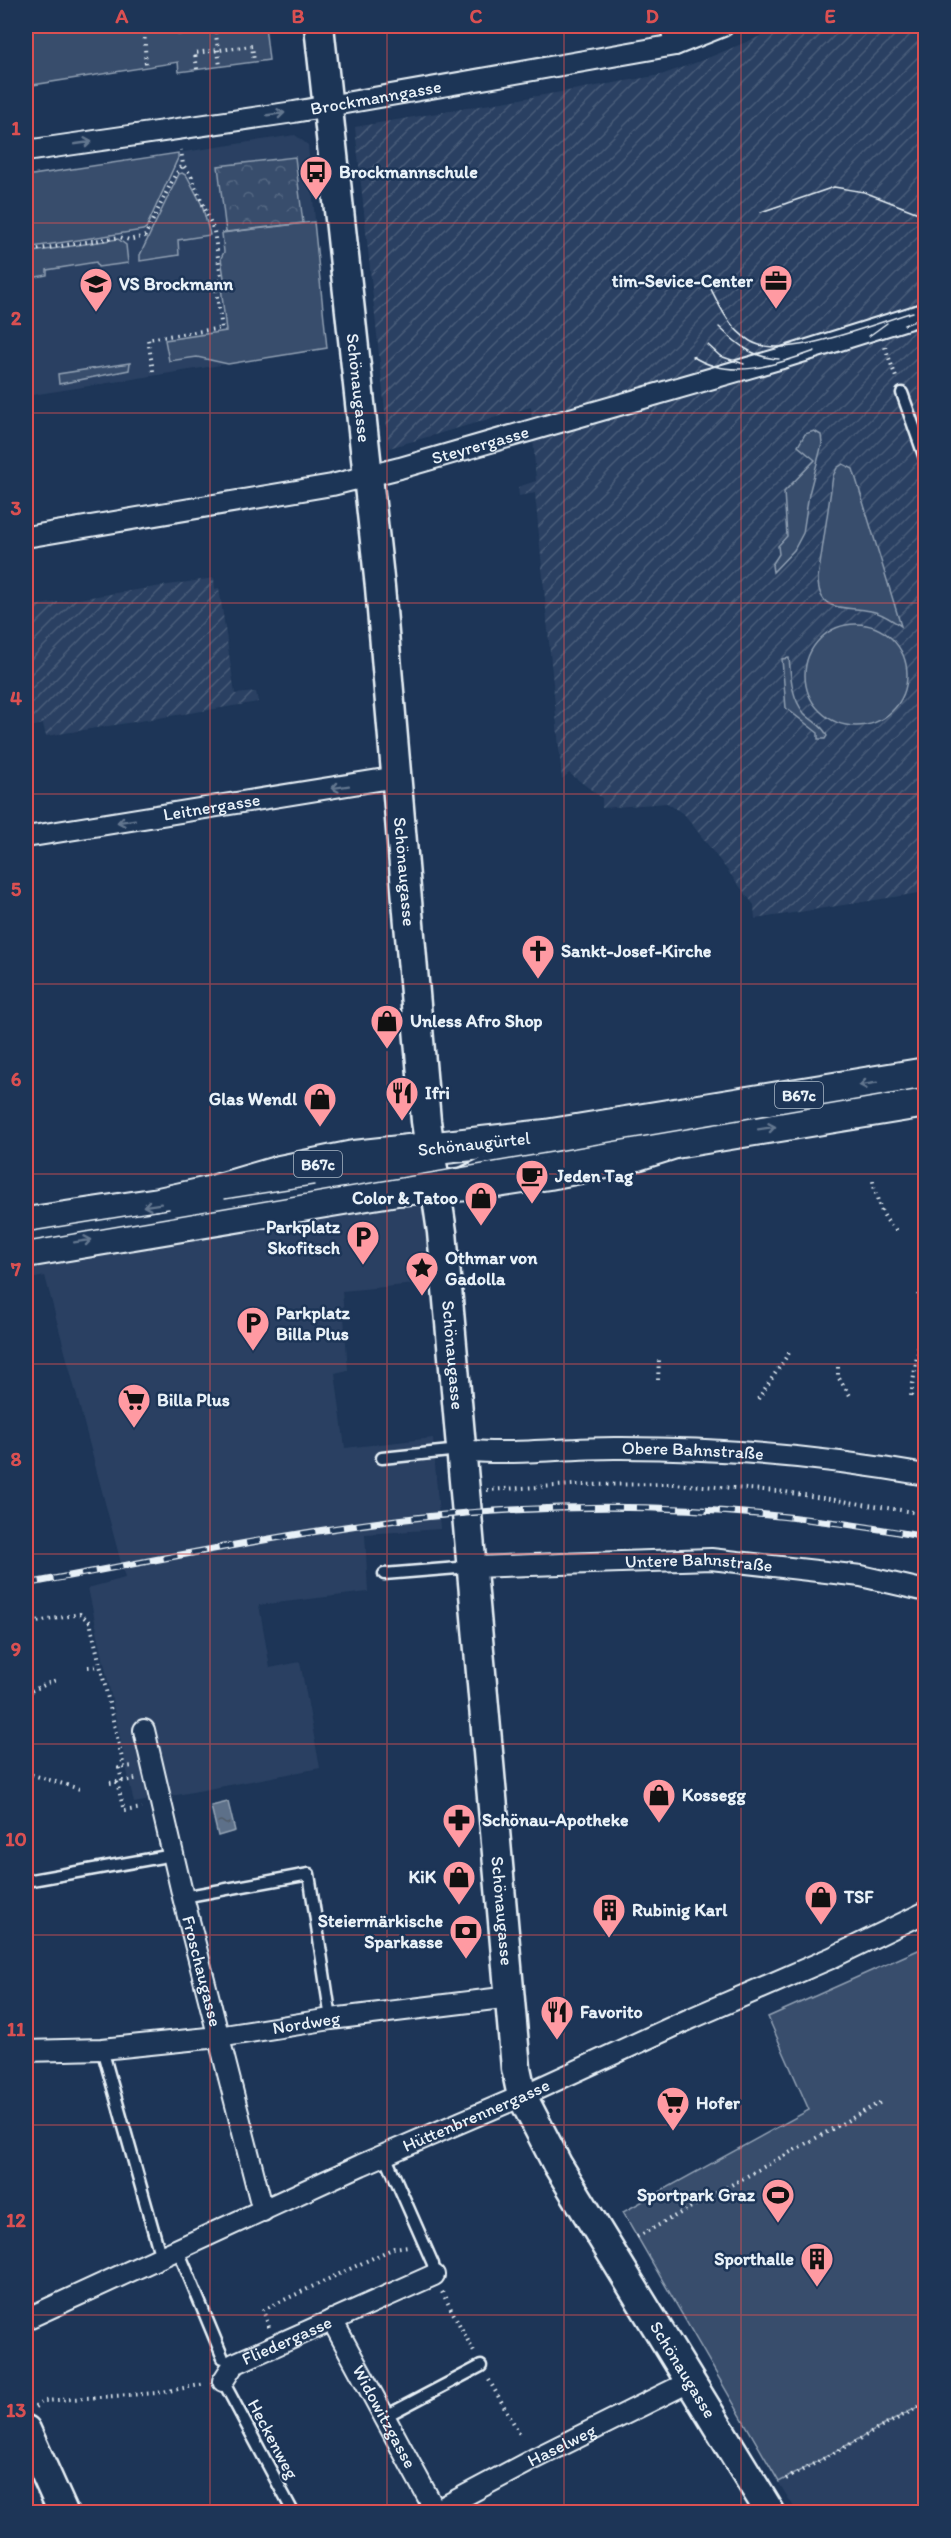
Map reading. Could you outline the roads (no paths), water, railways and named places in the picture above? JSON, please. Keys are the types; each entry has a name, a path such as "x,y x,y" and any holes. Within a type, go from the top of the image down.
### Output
{"main road":[{"name":"Schönaugasse","path":"319,26 366,477 380,587 398,777 411,965 436,1165 516,2068 522,2096 557,2164 770,2512"},
{"name":"Schönaugürtel","path":"26,1251 397,1189 436,1165 546,1136 926,1074"},
{"name":"Schönaugürtel","path":"26,1224 159,1204 354,1157 436,1165 484,1183 621,1159 675,1142 926,1101"},
{"path":"30,2418 63,2512"}],"street":[{"name":"Brockmanngasse","path":"26,151 328,105 723,26"},
{"name":"Steyrergasse","path":"26,537 320,487 366,477 768,362 926,313"},
{"name":"Leitnergasse","path":"26,837 398,777"},
{"name":"Obere Bahnstraße","path":"461,1450 507,1453 619,1448 713,1450 803,1456 926,1475"},
{"name":"Untere Bahnstraße","path":"471,1567 711,1559 861,1576 926,1591"},
{"name":"Froschaugasse","path":"144,1730 183,1898 263,2211"},
{"name":"Hüttenbrennergasse","path":"26,2319 926,1912"},
{"name":"Nordweg","path":"26,2051 102,2049 218,2037 330,2019 510,1997"},
{"name":"Fliedergasse","path":"224,2381 234,2364 434,2276"},
{"name":"Widowitzgasse","path":"332,2320 435,2512"},
{"name":"Haselweg","path":"435,2512 544,2454 691,2381"}],"lane":[{"path":"902,393 926,461"},
{"path":"468,1158 546,1136"},
{"path":"382,1458 461,1450"},
{"path":"384,1574 471,1567"},
{"path":"26,1881 173,1855"},
{"path":"183,1898 309,1874 330,2019"},
{"path":"102,2049 170,2254 223,2358"},
{"path":"385,2155 433,2264 434,2276"},
{"path":"384,2417 481,2366"},
{"name":"Heckenweg","path":"224,2381 293,2512"}],"water":[{"path":"228,1802 235,1831 218,1836 211,1806"}],"tram line":[{"path":"761,212 834,187 864,192 926,216"},
{"path":"710,287 726,317 736,330 750,341 765,346 784,347 806,344 853,332 913,312"},
{"path":"904,325 926,317"},
{"path":"869,336 887,323"},
{"path":"719,327 753,353 779,359"},
{"path":"708,345 720,356 744,364"},
{"path":"692,356 707,364 737,369 769,365 815,351"},
{"path":"26,1242 926,1088"},
{"path":"225,1199 314,1185"},
{"path":"26,1232 169,1209"}],"railway":[{"path":"26,1584 329,1529 451,1514 512,1510 616,1507 720,1511 823,1521 926,1537"}],"place":[{"name":"Brockmannschule","path":"316,201"},
{"name":"tim-Sevice-Center","path":"776,310"},
{"name":"VS Brockmann","path":"96,313"},
{"name":"Sankt-Josef-Kirche","path":"538,980"},
{"name":"Unless Afro Shop","path":"387,1050"},
{"name":"Ifri","path":"402,1122"},
{"name":"Glas Wendl","path":"320,1128"},
{"name":"Jeden Tag","path":"532,1205"},
{"name":"Color & Tatoo","path":"481,1227"},
{"name":"Parkplatz Skofitsch","path":"363,1266"},
{"name":"Othmar von Gadolla","path":"422,1297"},
{"name":"Parkplatz Billa Plus","path":"253,1352"},
{"name":"Billa Plus","path":"134,1429"},
{"name":"Kossegg","path":"659,1824"},
{"name":"Schönau-Apotheke","path":"459,1849"},
{"name":"KiK","path":"459,1906"},
{"name":"TSF","path":"821,1926"},
{"name":"Rubinig Karl","path":"609,1939"},
{"name":"Steiermärkische Sparkasse","path":"466,1960"},
{"name":"Favorito","path":"557,2041"},
{"name":"Hofer","path":"673,2132"},
{"name":"Sportpark Graz","path":"778,2224"},
{"name":"Sporthalle","path":"817,2288"}]}
